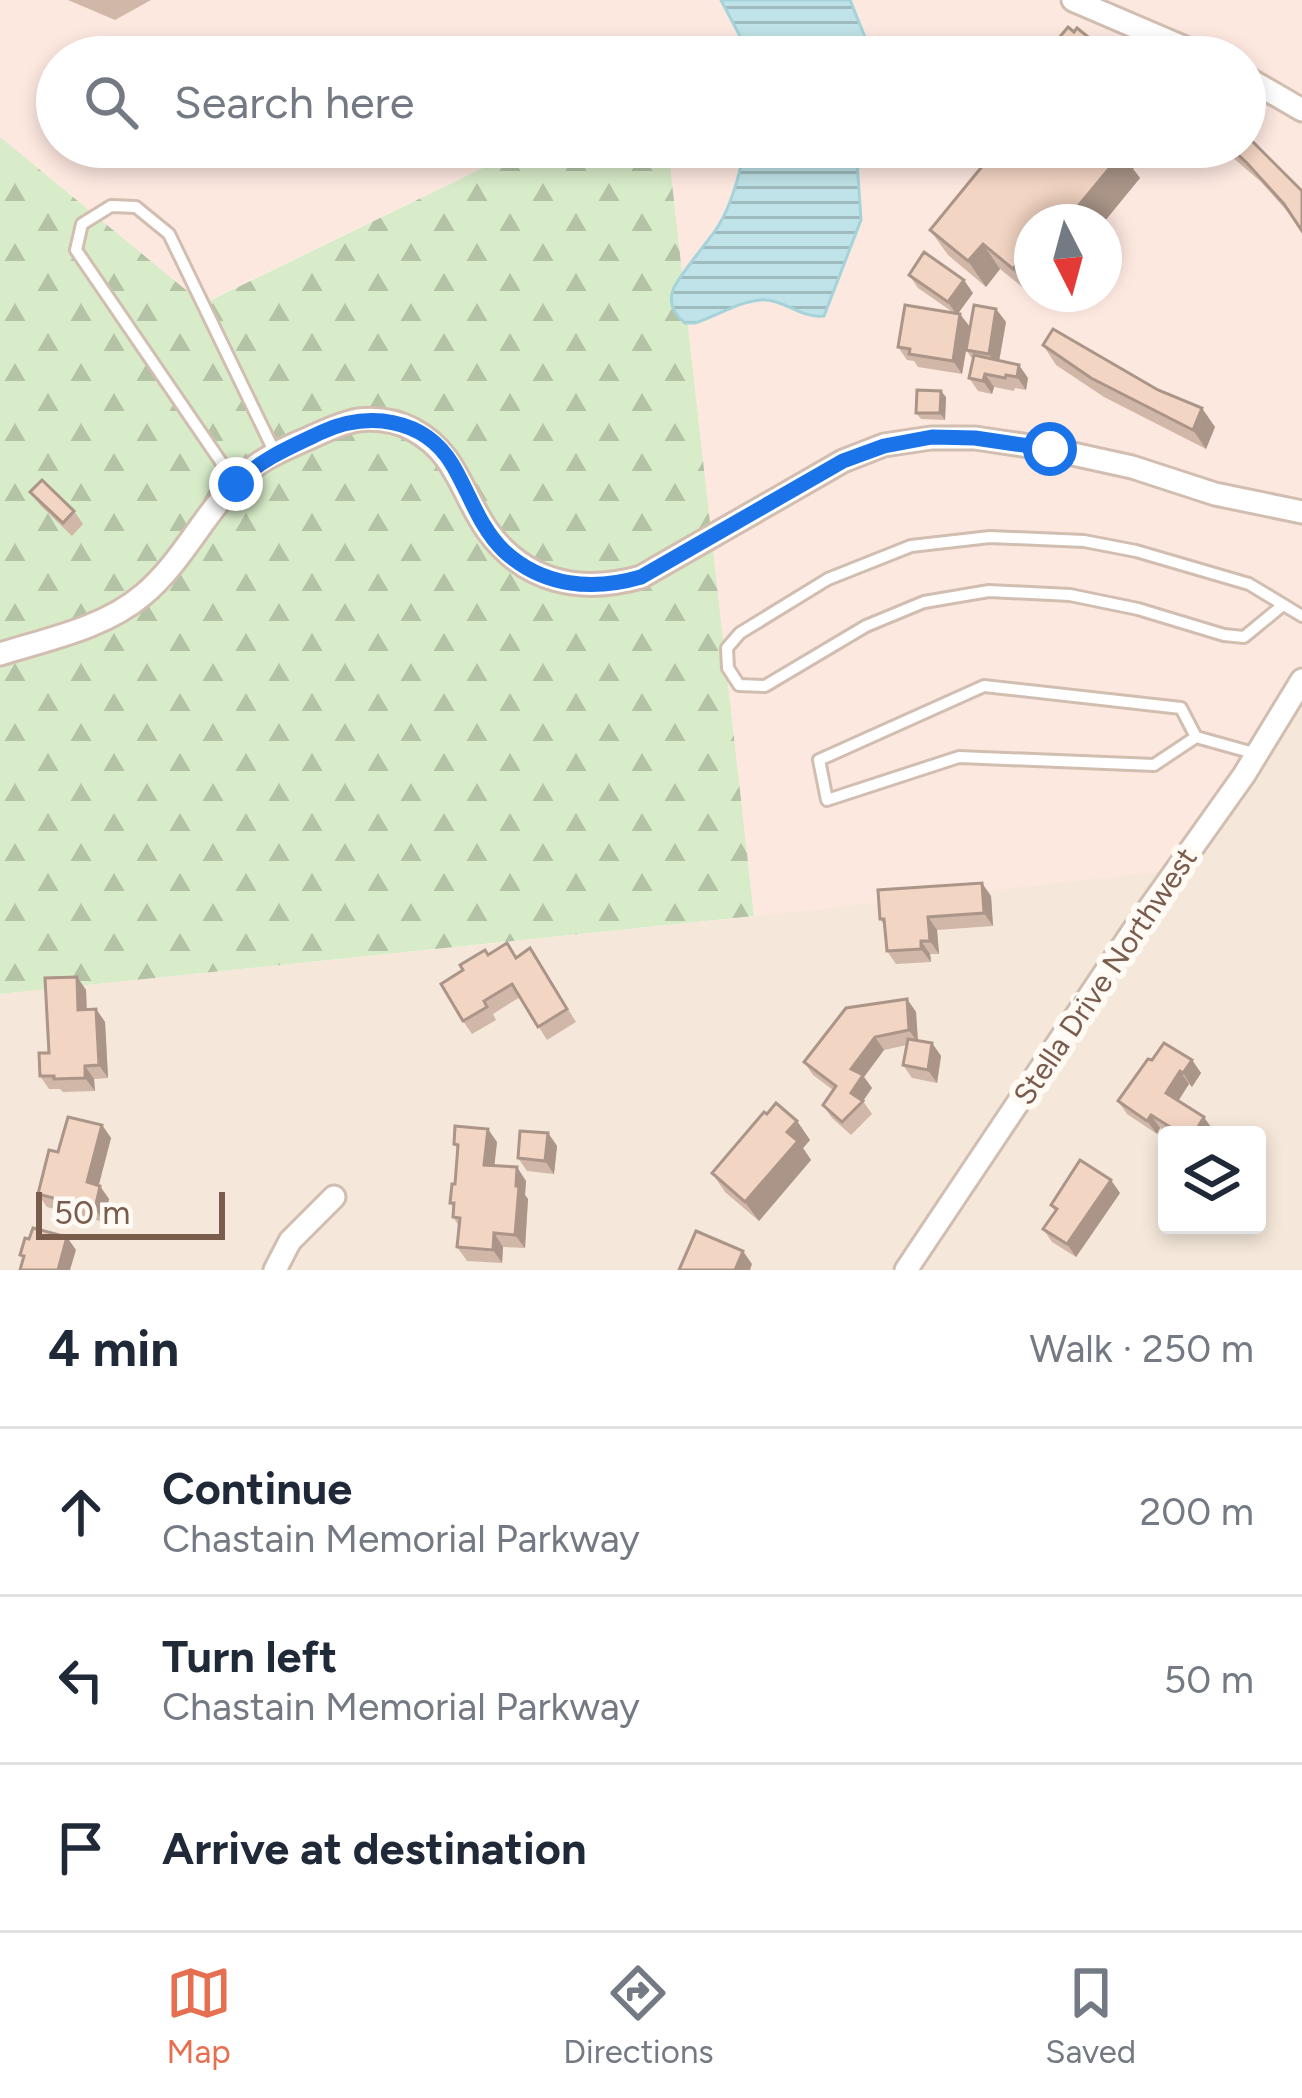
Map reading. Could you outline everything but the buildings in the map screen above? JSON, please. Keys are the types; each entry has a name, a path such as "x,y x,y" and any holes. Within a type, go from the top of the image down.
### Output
{"street":[{"path":"1073,0 1157,36"},
{"path":"1266,89 1302,110"},
{"path":"0,654 117,613 164,576 226,493 252,468 337,425 362,419 399,423 430,439 450,460 485,527 504,551 540,575 582,586 641,577 843,461 884,446 932,437 1050,449 1132,467 1215,494 1302,512"},
{"name":"Stella Drive Northwest","path":"906,1270 1257,754 1302,680"},
{"path":"275,1270 290,1241 334,1197"}],"lane":[{"path":"236,484 76,250 82,224 111,206 136,207 169,234 275,454"},
{"path":"1283,605 1244,638 1070,595 989,591 924,602 866,626 765,686 739,686 728,668 727,648 740,633 828,579 911,546 990,537 1084,541 1136,551 1250,584 1302,616"},
{"path":"1196,737 1154,765 959,757 826,800 819,760 985,686 1181,708 1196,737 1257,754"}],"shaded area":[{"path":"0,0 1302,0 1302,687 1186,869 754,916 670,168 1266,168 1266,36 36,36 36,167 0,137"},
{"path":"37,168 483,168 202,304"},
{"path":"1302,687 1302,1270 0,1270 0,994 756,916"}],"green space":[{"path":"0,137 203,304 483,168 670,168 754,916 0,994"}],"water":[{"path":"721,0 850,0 865,36 740,36"},
{"path":"740,168 857,168 861,220 824,316 760,300 685,323 673,309 673,290 722,219"}],"route":[{"path":"236,484 275,454 337,425 362,419 399,423 430,439 450,460 485,527 504,551 540,575 582,586 612,585 641,577 843,461 884,446 932,437 1050,449"}]}
